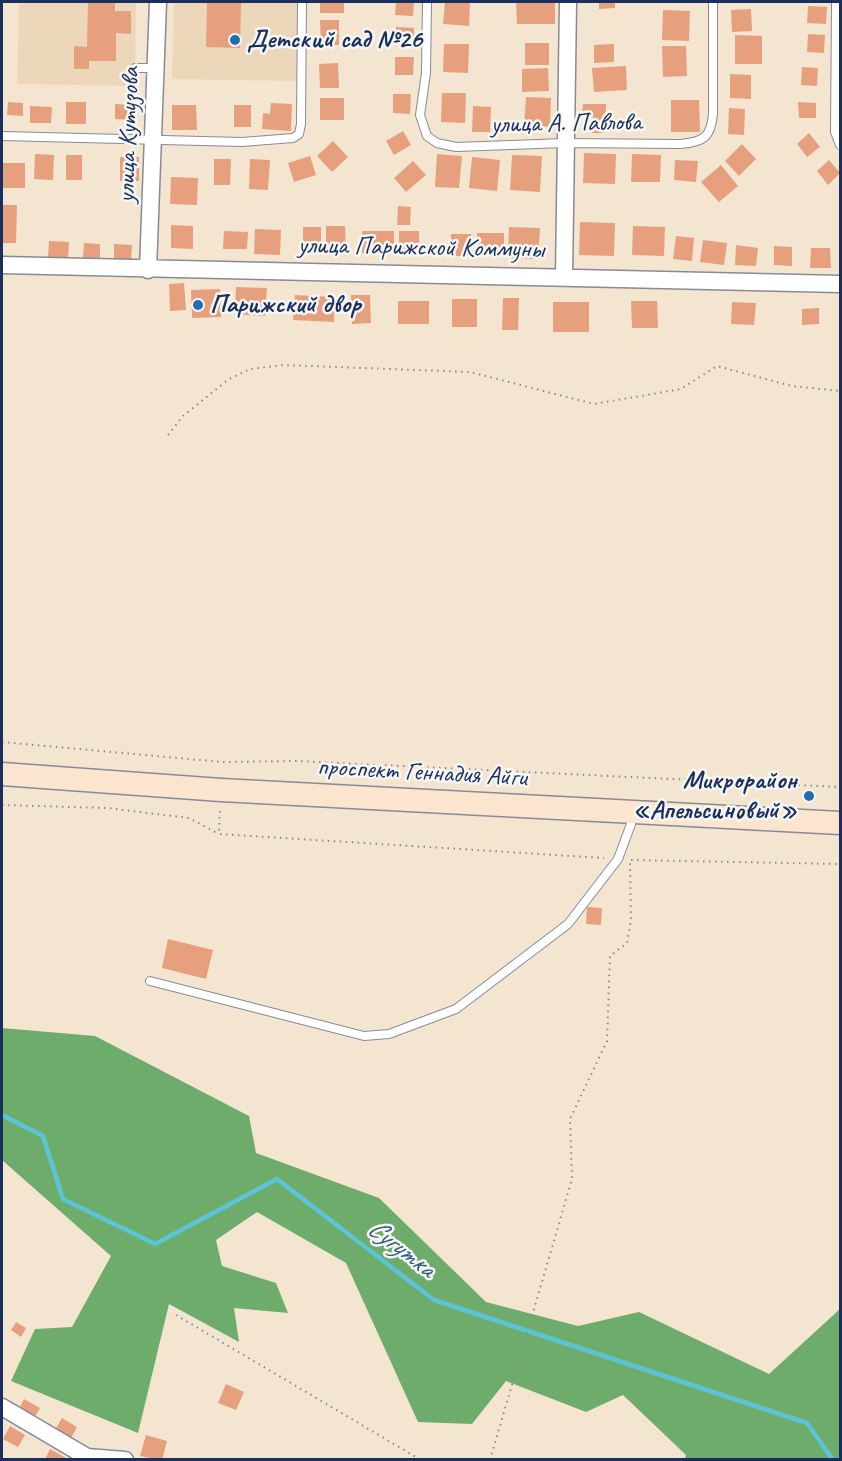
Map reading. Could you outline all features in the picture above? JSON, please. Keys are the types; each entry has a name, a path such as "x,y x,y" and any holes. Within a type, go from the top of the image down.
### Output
{"main road":[{"name":"проспект Геннадия Айги","path":"2,774 221,790 840,823"},
{"name":"проспект Геннадия Айги","path":"2,787 220,803 840,836"}],"street":[{"name":"улица Кутузова","path":"148,270 155,139 158,2"},
{"path":"564,276 568,2"},
{"name":"улица Парижской Коммуны","path":"2,265 840,284"},
{"path":"2,1407 87,1457 124,1460"}],"lane":[{"path":"2,136 274,141 292,138 299,134 302,2"},
{"name":"улица А. Павлова","path":"427,2 426,73 420,115 427,136 437,143 456,147 565,143 680,144 693,143 706,137 711,129 713,114 713,2"},
{"path":"836,2 835,132 840,145"},
{"path":"135,68 157,68"},
{"path":"150,981 364,1036 388,1034 456,1010 568,924 618,859 631,824"}],"path":[{"path":"168,435 183,416 229,379 250,369 283,365 470,372 594,404 681,389 717,366 792,386 840,391"},
{"path":"2,742 222,762 296,760 840,787"},
{"path":"2,805 107,807 189,818 219,834 608,859"},
{"path":"219,834 220,811"},
{"path":"624,860 840,864"},
{"path":"490,1460 527,1340 572,1179 570,1119 607,1041 610,956 627,943 631,920 630,860"},
{"path":"176,1315 421,1460"}],"shaded area":[{"path":"19,2 136,2 135,86 17,84"},
{"name":"Детский сад №26","path":"174,2 297,2 297,81 172,79"}],"green space":[{"path":"2,1028 95,1036 249,1116 256,1153 379,1198 486,1302 578,1326 639,1312 769,1374 840,1309 840,1459 685,1459 686,1455 623,1395 586,1412 506,1381 472,1424 418,1422 346,1263 257,1212 216,1240 222,1266 276,1283 288,1313 234,1308 239,1342 169,1304 138,1433 11,1381 35,1329 72,1327 111,1256 2,1160"}],"building":[{"path":"88,2 115,2 115,11 131,11 131,34 116,33 116,61 89,61 89,69 74,69 74,46 87,47"},
{"path":"207,2 241,2 240,48 206,47"},
{"path":"320,2 344,2 344,13 320,13"},
{"path":"396,2 414,2 413,16 395,15"},
{"path":"445,2 470,2 469,26 443,24"},
{"path":"516,2 555,2 555,24 517,24"},
{"path":"599,2 615,2 615,8 599,9"},
{"path":"808,6 827,7 826,24 807,23"},
{"path":"751,9 752,31 732,32 731,10"},
{"path":"663,10 690,11 689,41 662,40"},
{"path":"320,20 339,20 339,45 321,45"},
{"path":"396,27 414,28 414,45 396,44"},
{"path":"808,34 825,35 824,53 807,52"},
{"path":"735,35 762,36 762,64 735,64"},
{"path":"525,43 549,43 549,65 525,65"},
{"path":"444,44 469,44 468,73 443,72"},
{"path":"614,44 614,62 594,63 594,45"},
{"path":"662,46 686,46 687,76 663,77"},
{"path":"395,57 414,57 413,75 395,75"},
{"path":"338,63 339,88 320,88 319,64"},
{"path":"626,66 627,90 594,92 592,68"},
{"path":"802,67 818,68 817,86 801,85"},
{"path":"548,68 549,91 522,92 522,69"},
{"path":"730,74 751,75 751,99 730,98"},
{"path":"442,93 466,93 465,123 441,122"},
{"path":"393,94 411,94 410,114 393,113"},
{"path":"526,97 551,98 550,127 524,126"},
{"path":"320,98 344,98 344,120 320,120"},
{"path":"671,100 699,100 700,132 671,132"},
{"path":"8,102 23,103 23,116 7,115"},
{"path":"66,102 86,102 86,124 66,124"},
{"path":"798,102 816,103 816,118 799,118"},
{"path":"271,103 292,104 291,131 262,129 263,113 270,114"},
{"path":"115,104 130,105 130,120 115,119"},
{"path":"583,104 606,104 605,133 592,133 593,115 582,115"},
{"path":"172,105 196,105 197,130 172,130"},
{"path":"234,105 251,105 251,127 234,127"},
{"path":"30,106 52,107 51,123 30,123"},
{"path":"473,106 491,107 490,132 472,132"},
{"path":"729,108 745,109 744,135 728,134"},
{"path":"403,131 411,145 394,155 386,141"},
{"path":"809,133 820,147 807,157 797,144"},
{"path":"333,141 348,157 332,172 317,156"},
{"path":"742,144 756,159 739,176 725,161"},
{"path":"584,153 616,154 615,184 583,183"},
{"path":"35,154 54,155 53,180 34,179"},
{"path":"437,154 462,156 459,188 435,187"},
{"path":"632,154 661,155 660,182 631,182"},
{"path":"66,155 82,155 82,180 66,180"},
{"path":"512,155 542,156 540,192 510,190"},
{"path":"310,156 316,175 294,182 288,163"},
{"path":"120,157 139,157 139,181 120,181"},
{"path":"472,157 500,160 497,191 469,188"},
{"path":"214,159 231,159 230,185 214,185"},
{"path":"250,159 270,160 268,190 249,189"},
{"path":"675,160 698,161 696,182 674,180"},
{"path":"829,160 840,173 828,185 817,171"},
{"path":"413,161 426,175 406,192 394,178"},
{"path":"2,163 25,163 25,188 2,188"},
{"path":"721,165 738,186 719,202 701,182"},
{"path":"171,177 198,178 197,205 170,204"},
{"path":"2,205 17,205 16,243 2,243"},
{"path":"398,206 411,207 410,225 397,225"},
{"path":"580,222 615,223 614,256 579,255"},
{"path":"171,225 193,226 193,249 171,248"},
{"path":"326,226 345,226 346,250 326,251"},
{"path":"633,226 665,227 664,256 632,255"},
{"path":"303,227 321,227 321,252 303,252"},
{"path":"509,227 540,228 538,259 508,258"},
{"path":"255,229 281,230 280,255 254,254"},
{"path":"224,231 248,232 247,249 223,249"},
{"path":"362,231 394,231 394,253 362,253"},
{"path":"399,231 419,231 419,255 399,255"},
{"path":"477,233 504,233 504,256 477,256"},
{"path":"451,234 471,234 471,256 451,256"},
{"path":"676,236 694,238 692,261 673,259"},
{"path":"703,240 727,243 724,265 700,262"},
{"path":"49,241 69,242 68,258 48,257"},
{"path":"84,243 100,244 100,259 83,258"},
{"path":"114,244 132,245 131,260 114,260"},
{"path":"736,245 758,248 756,266 735,265"},
{"path":"774,246 792,247 792,266 774,265"},
{"path":"811,248 830,248 831,268 810,268"},
{"path":"184,283 186,310 170,311 169,284"},
{"path":"236,287 267,288 265,316 235,314"},
{"path":"220,289 221,317 192,318 191,290"},
{"path":"295,295 335,297 334,322 293,320"},
{"path":"351,295 370,295 371,323 352,324"},
{"path":"503,298 519,298 518,330 502,330"},
{"path":"452,299 477,299 477,327 452,327"},
{"path":"398,301 429,301 429,324 398,324"},
{"path":"631,301 657,301 658,328 632,328"},
{"path":"553,302 589,302 589,332 553,332"},
{"path":"732,302 756,303 754,325 731,324"},
{"path":"819,308 819,324 802,325 802,309"},
{"path":"587,907 602,908 601,925 586,924"},
{"path":"168,939 213,950 206,979 162,968"},
{"path":"16,1322 26,1328 21,1337 11,1330"},
{"path":"226,1384 244,1392 236,1410 218,1403"},
{"path":"24,1399 40,1408 33,1420 18,1411"},
{"path":"62,1418 77,1427 70,1440 54,1432"},
{"path":"10,1426 25,1435 18,1447 3,1439"},
{"path":"146,1435 167,1441 162,1460 140,1456"},
{"path":"50,1449 66,1458 65,1460 45,1460"}],"waterway":[{"name":"Сугутка","path":"2,1115 43,1136 63,1199 155,1244 277,1179 434,1300 807,1423 833,1460"}],"place":[{"name":"Детский сад №26","path":"235,40"},
{"name":"Парижский двор","path":"198,305"},
{"name":"Микрорайон «Апельсиновый»","path":"809,796"}]}
